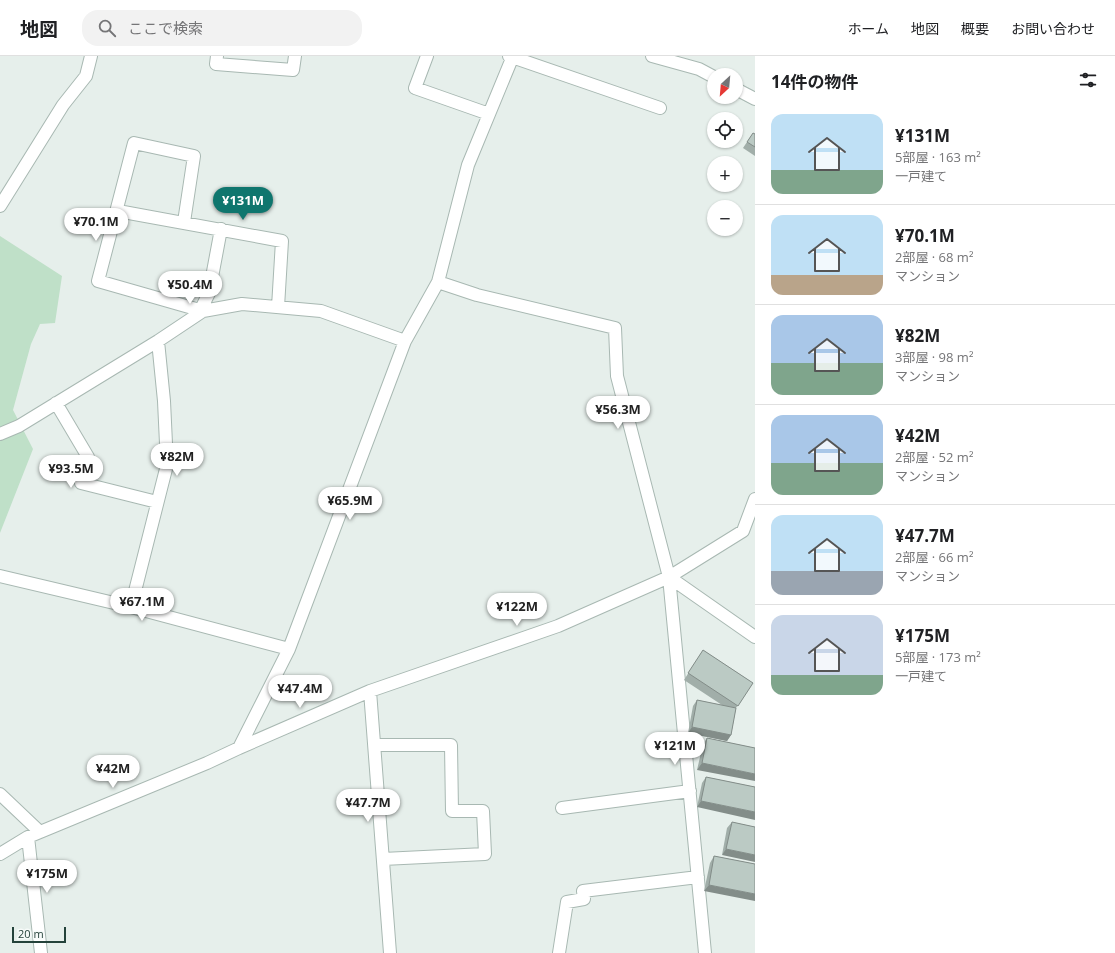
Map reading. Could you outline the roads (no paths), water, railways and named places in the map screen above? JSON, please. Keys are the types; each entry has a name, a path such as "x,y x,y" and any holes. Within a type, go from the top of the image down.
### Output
{"street":[{"path":"0,205 63,105 86,76 91,56"},
{"path":"218,56 216,64 293,70 295,56"},
{"path":"427,56 415,88 489,114"},
{"path":"239,748 289,649 406,341 438,282 468,165 512,56 660,108"},
{"path":"652,56 699,69 707,73"},
{"path":"743,93 755,99"},
{"path":"184,222 194,156 134,142 118,211 98,281 203,311"},
{"path":"118,211 221,228 282,241 278,307"},
{"path":"203,311 202,309 209,293 221,228"},
{"path":"438,282 477,296 615,328 617,376 669,577 705,953"},
{"path":"0,434 19,426 158,341 203,311 242,304 321,311 406,341"},
{"path":"131,607 167,465 164,401 158,341"},
{"path":"56,403 88,457 81,483 157,502"},
{"path":"743,531 755,499"},
{"path":"0,854 28,837 207,763 370,691 558,626 669,577 743,531 755,532"},
{"path":"0,576 131,607 289,649"},
{"path":"669,577 755,637"},
{"path":"370,691 390,953"},
{"path":"375,744 451,745 452,811 483,811 486,854 383,859"},
{"path":"562,808 690,791"},
{"path":"0,794 40,832"},
{"path":"28,837 41,953"},
{"path":"559,953 567,902 584,900 583,891 698,876"}]}
